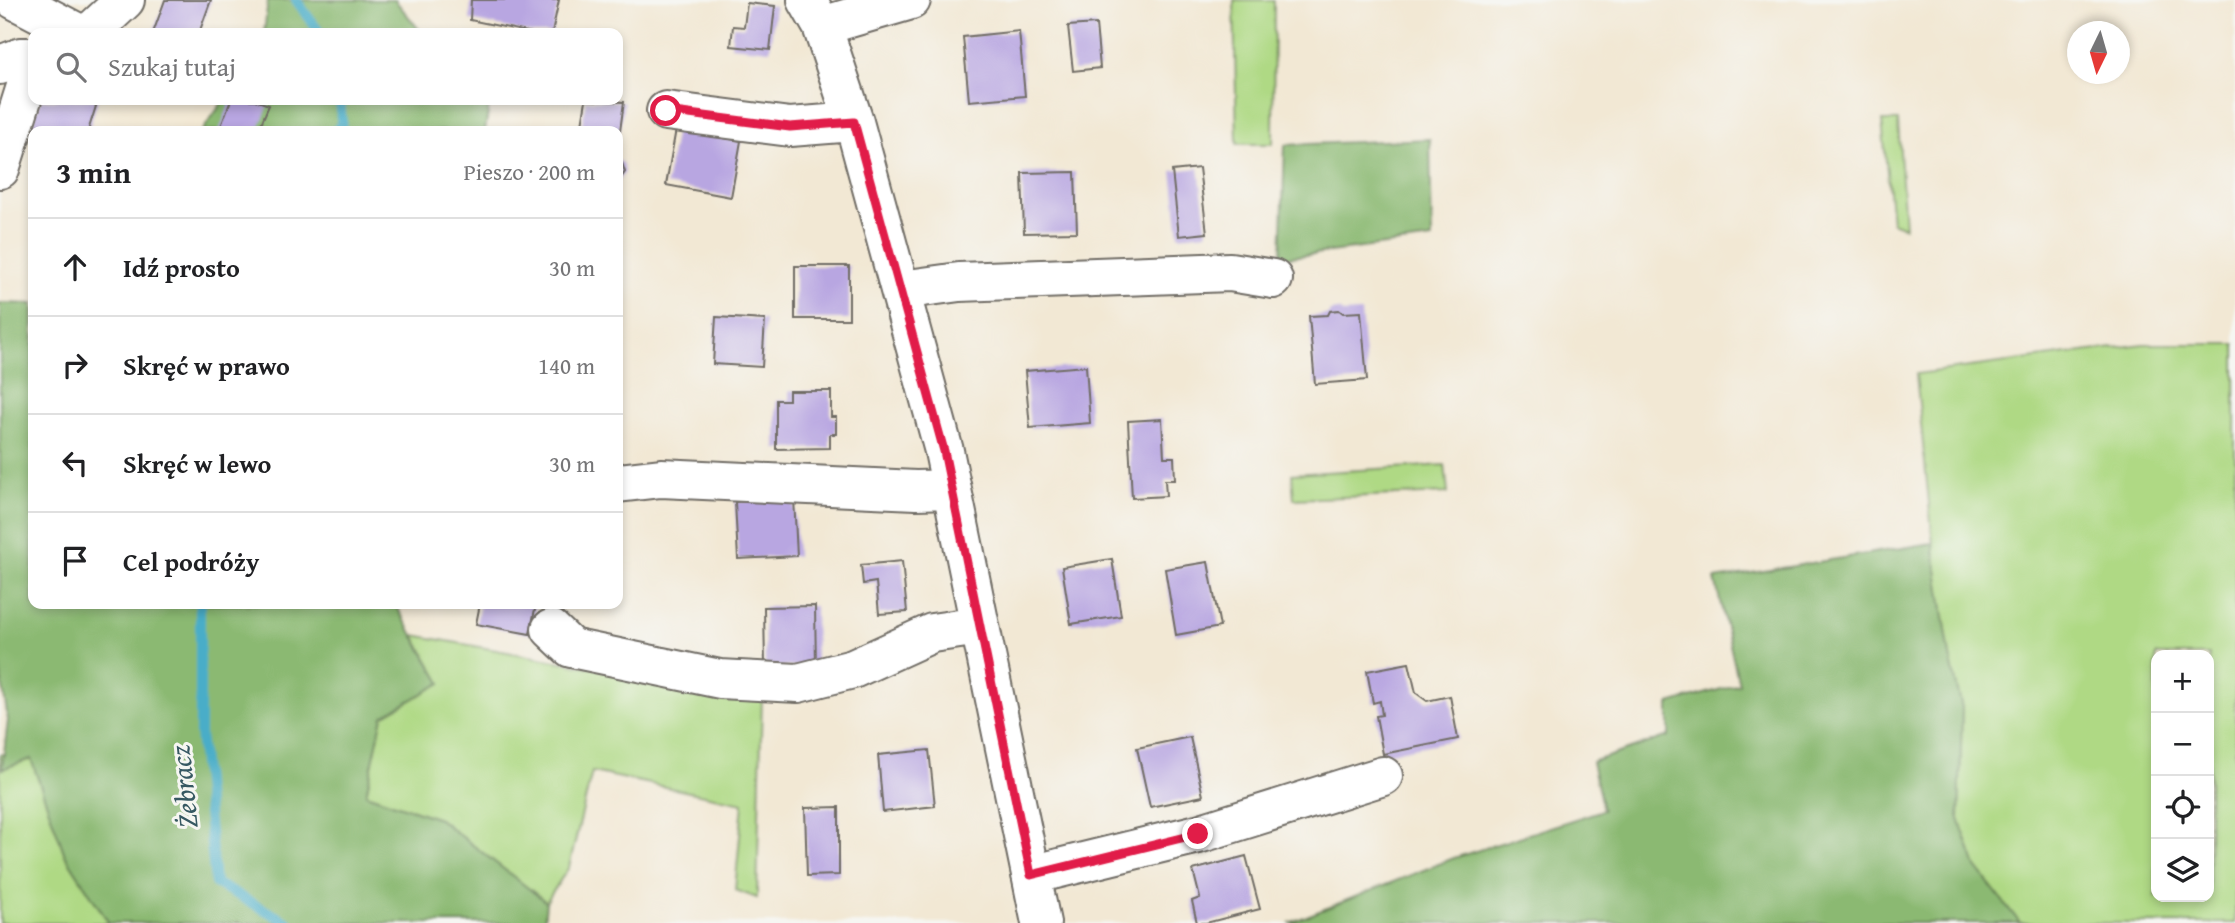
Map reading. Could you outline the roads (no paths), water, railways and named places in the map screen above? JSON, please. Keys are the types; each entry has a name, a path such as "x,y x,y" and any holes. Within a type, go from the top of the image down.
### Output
{"street":[{"path":"15,0 68,28"},
{"path":"96,28 125,0"},
{"path":"911,0 815,13 854,122 944,451 1041,923"},
{"path":"0,65 28,57"},
{"path":"0,169 28,80"},
{"path":"666,111 790,127 854,122"},
{"path":"901,290 959,282 1230,272 1273,279"},
{"path":"623,482 661,478 916,490 952,489"},
{"path":"551,629 571,648 720,679 798,683 853,669 932,633 979,626"},
{"path":"1031,875 1198,834 1384,776"}],"waterway":[{"name":"Żebracz","path":"296,0 316,28"},
{"name":"Żebracz","path":"340,105 342,123 340,126"},
{"name":"Żebracz","path":"200,609 200,733 215,883 289,923"}]}
